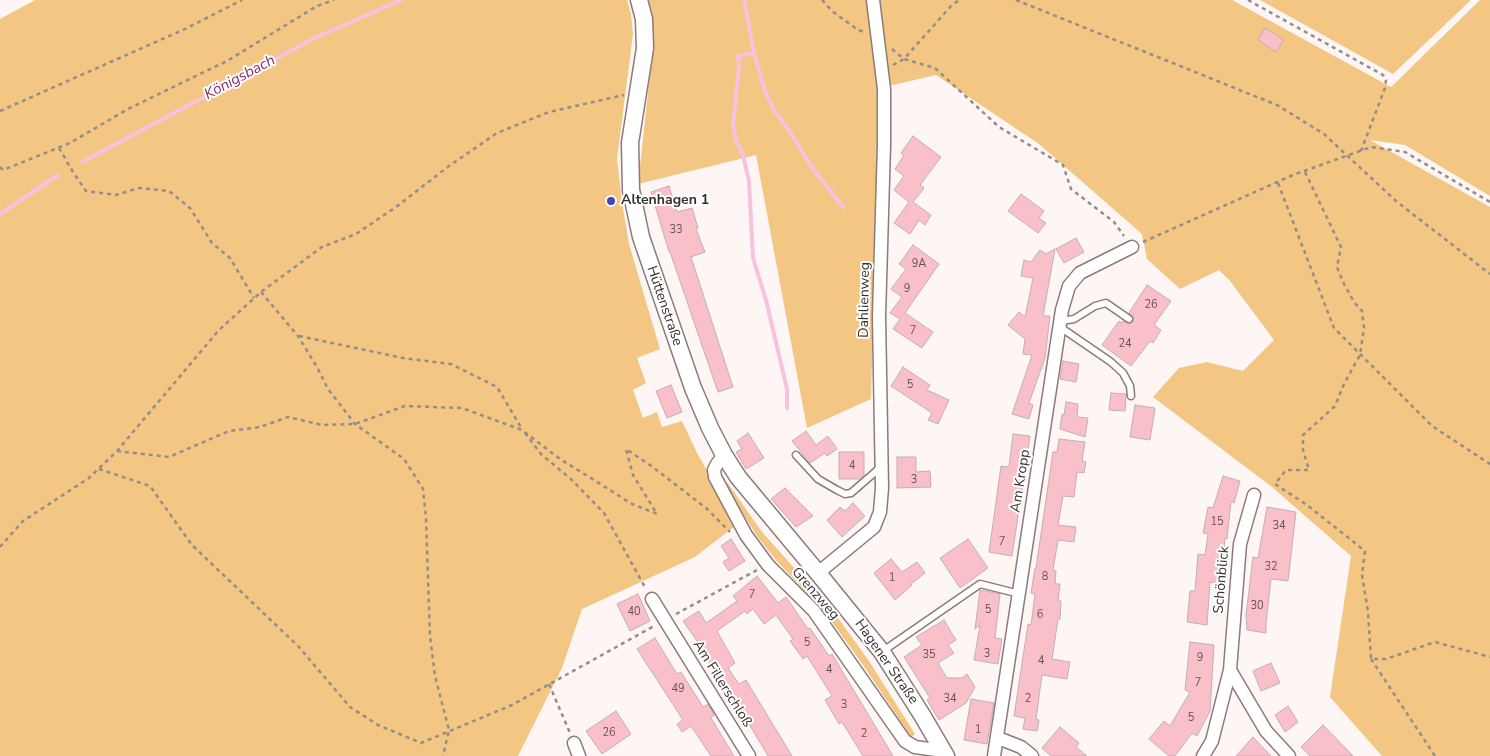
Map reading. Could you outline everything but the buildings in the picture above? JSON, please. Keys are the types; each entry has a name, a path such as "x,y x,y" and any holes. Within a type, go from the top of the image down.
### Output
{"main road":[{"name":"Hüttenstraße","path":"639,0 644,19 645,48 630,143 630,179 641,238 685,368 701,408 724,456 748,490 818,573"},
{"name":"Hagener Straße","path":"818,573 882,652 944,753"}],"street":[{"name":"Dahlienweg","path":"818,573 874,527 880,512 882,488 879,316 884,144 882,68 873,0"},
{"name":"Am Kropp","path":"994,756 1060,324 1069,286 1080,273 1132,247"},
{"name":"Grenzweg","path":"724,456 716,464 714,470 717,483 746,535 768,565 814,611 905,741 915,748 944,753"},
{"name":"Schönblick","path":"1203,756 1212,741 1230,670 1240,544 1254,494"},
{"name":"Am Fillerschloß","path":"652,599 670,621 749,756"},
{"path":"1230,670 1266,731 1289,756"},
{"path":"998,738 1021,747 1032,756"},
{"path":"574,743 580,756"}],"lane":[{"path":"1060,324 1074,319 1095,306 1106,303 1129,319"},
{"path":"1060,324 1123,373 1130,386 1131,396"},
{"path":"796,455 818,479 845,494 851,492 881,467"},
{"path":"882,652 980,584 1020,594"}],"path":[{"path":"0,111 185,29 242,0"},
{"path":"0,167 3,170 59,148 128,109 227,60 318,6 334,0"},
{"path":"822,0 832,11 858,30 878,37 904,59 935,68 999,127 1063,165 1071,189 1114,222 1132,247 1305,171 1371,147 1405,152 1490,202"},
{"path":"882,68 895,65 904,59 951,6 959,0"},
{"path":"1016,0 1277,105 1324,134 1396,200 1490,274"},
{"path":"1248,0 1383,75 1386,80 1385,88 1361,151"},
{"path":"0,547 23,520 89,478 99,469 117,451 219,330 261,292 322,247 356,234 497,133 549,112 625,95"},
{"path":"59,148 86,191 116,195 139,188 169,191 190,208 212,243 230,258 254,298"},
{"path":"1305,171 1341,247 1337,267 1342,282 1362,311 1364,328 1360,355 1344,384 1335,406 1303,435 1303,450 1309,470 1286,470 1275,484 1307,505 1365,551 1362,575 1368,612 1371,660 1435,756"},
{"path":"1278,183 1334,328 1432,426 1490,464"},
{"path":"261,292 298,336 328,389 355,424 404,460 423,489 426,518 430,636 434,676 449,730 442,756"},
{"path":"298,336 403,358 451,364 497,388 522,430 541,454 572,480 604,513 630,564 652,599"},
{"path":"117,451 169,457 229,431 260,427 288,417 322,425 355,424 405,406 462,408 522,430 560,459 632,504 657,514 633,475 626,449 706,508 731,533"},
{"path":"99,469 150,486 192,545 298,646 350,707 378,725 421,743 512,705 670,621 768,565"},
{"path":"1371,660 1386,659 1435,642 1490,657"},
{"path":"549,684 574,743"}],"shaded area":[{"path":"35,0 627,0 631,14 633,34 617,159 629,244 660,349 637,358 646,383 633,390 643,418 657,412 662,427 682,421 735,526 695,557 582,609 562,668 518,756 0,756 0,19"},
{"path":"648,0 868,0 879,81 871,399 807,428 756,155 638,184 653,47 653,16"},
{"path":"880,0 1232,0 1391,87 1480,0 1490,0 1490,196 1405,145 1370,140 1490,207 1490,756 1382,756 1330,697 1351,556 1272,487 1153,397 1179,368 1207,362 1243,371 1274,340 1230,281 1219,270 1180,289 1147,259 1142,234 1039,144 936,75 889,86"},
{"path":"1260,0 1471,0 1393,74"},
{"path":"727,482 762,532 833,611 869,661 915,734 911,737 827,615 775,559 757,536 726,487"}],"waterway":[{"name":"Königsbach","path":"82,162 313,39 401,0"},
{"path":"744,0 754,53 765,91 774,110 813,169 843,207"},
{"path":"754,53 738,56 739,67 733,124 749,181 753,258 766,300 787,389 787,408"},
{"name":"Königsbach","path":"0,214 58,175"}],"place":[{"name":"Altenhagen 1","path":"611,201"}]}
